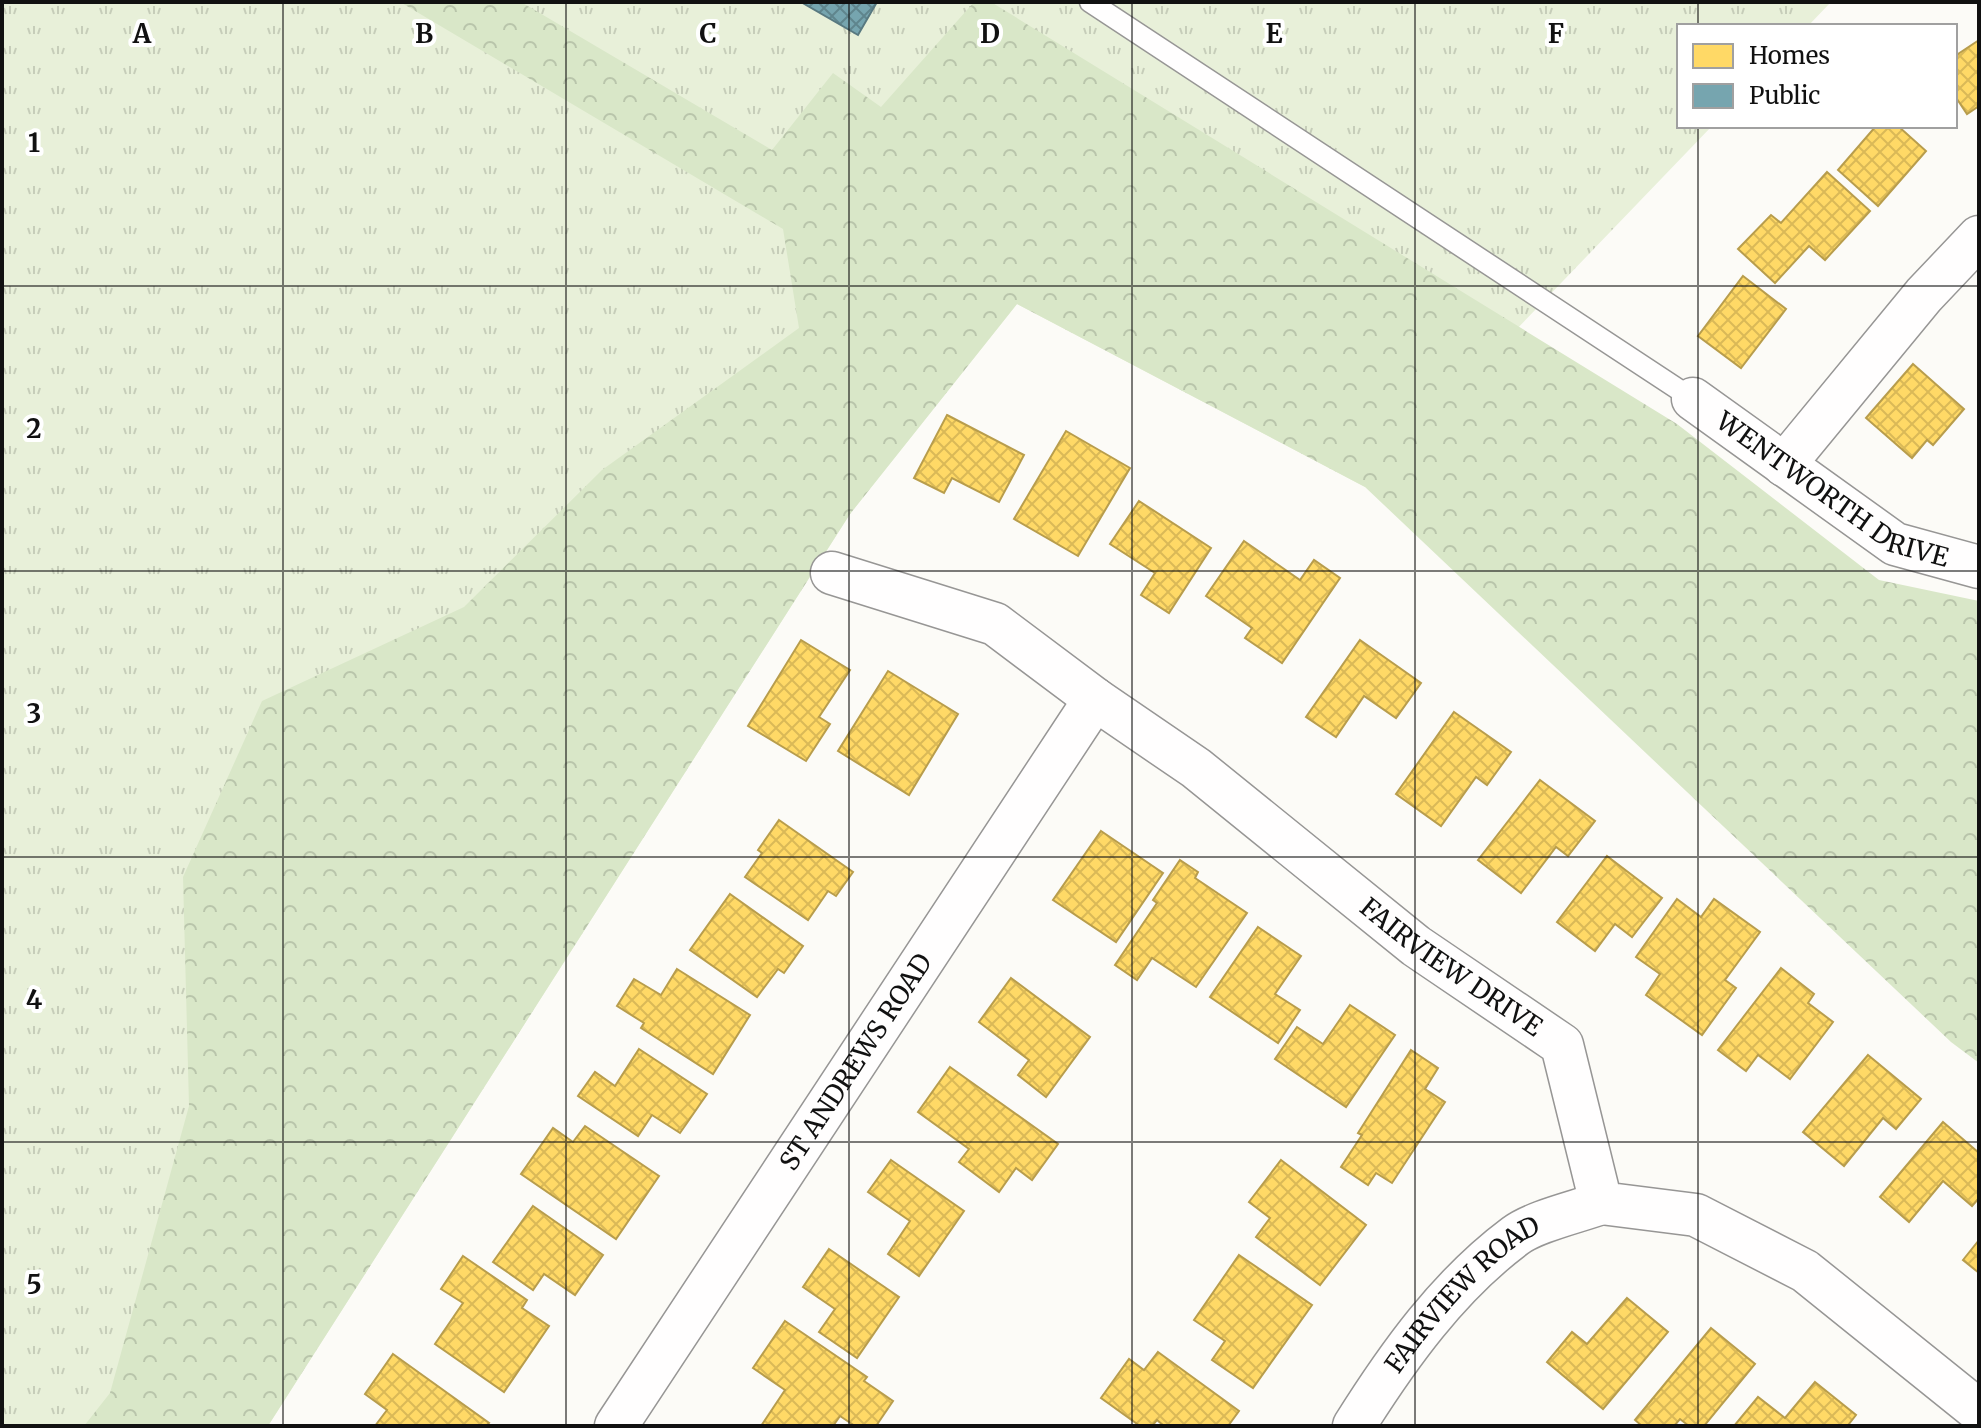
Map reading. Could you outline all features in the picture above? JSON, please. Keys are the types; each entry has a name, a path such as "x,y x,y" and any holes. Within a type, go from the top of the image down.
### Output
{"street":[{"path":"1784,465 1924,295 1979,237"},
{"name":"WENTWORTH DRIVE","path":"1693,399 1895,544 1979,567"},
{"name":"FAIRVIEW DRIVE","path":"832,573 995,624 1095,699 1196,768 1416,946 1562,1045 1601,1203"},
{"name":"ST ANDREWS ROAD","path":"616,1426 1095,699"},
{"path":"1601,1203 1696,1215 1805,1271 1979,1411"},
{"name":"FAIRVIEW ROAD","path":"1354,1426 1400,1352 1452,1294 1517,1234 1601,1203"}],"lane":[{"path":"1090,2 1693,399"}],"green space":[{"path":"2,2 1831,2 1810,24 1677,24 1677,128 1710,128 1365,487 1017,304 850,514 268,1426 2,1426"},
{"path":"400,2 521,2 772,150 833,73 881,107 974,2 991,2 1677,424 1879,580 1979,601 1979,1063 1951,1042 1365,487 1017,304 850,514 268,1426 84,1426 110,1393 189,1106 183,877 262,701 464,607 602,470 799,328 783,229"}],"building: Homes":[{"path":"1979,40 1979,106 1967,114 1957,99 1957,55"},
{"path":"1874,128 1900,128 1926,151 1878,206 1838,170"},
{"path":"1827,172 1870,211 1825,260 1809,246 1775,283 1738,249 1771,215 1781,223"},
{"path":"1743,276 1786,309 1741,368 1698,336"},
{"path":"1913,364 1964,409 1933,445 1927,440 1912,458 1866,418"},
{"path":"947,415 1024,455 999,502 952,478 944,493 914,478"},
{"path":"1066,431 1130,468 1078,556 1014,519"},
{"path":"1139,501 1211,548 1169,613 1141,595 1155,573 1110,544"},
{"path":"1244,541 1300,580 1314,560 1340,578 1282,663 1245,638 1252,628 1206,596"},
{"path":"801,640 850,670 819,717 830,724 806,761 748,726"},
{"path":"1360,640 1421,683 1396,718 1364,696 1336,737 1306,717"},
{"path":"888,671 958,714 909,795 838,751"},
{"path":"1454,712 1511,752 1487,785 1476,777 1441,826 1396,794"},
{"path":"1540,780 1595,821 1568,856 1556,847 1521,893 1478,860"},
{"path":"779,820 853,872 836,896 828,891 808,920 745,877 762,853 758,850"},
{"path":"1101,831 1163,873 1116,942 1053,900"},
{"path":"1607,856 1662,898 1632,937 1615,924 1595,951 1557,922"},
{"path":"1180,860 1198,872 1195,878 1247,913 1196,987 1152,958 1137,980 1115,965 1157,903 1153,900"},
{"path":"730,894 803,946 784,973 778,969 757,997 690,950"},
{"path":"1677,899 1701,917 1714,899 1760,932 1725,980 1736,988 1702,1035 1646,995 1660,974 1636,957"},
{"path":"1258,927 1301,956 1275,994 1300,1010 1278,1043 1210,997"},
{"path":"1781,968 1814,994 1808,1003 1833,1022 1790,1079 1758,1055 1746,1071 1718,1050"},
{"path":"677,969 750,1015 713,1074 641,1028 644,1023 617,1006 634,979 661,995"},
{"path":"1011,978 1090,1037 1046,1097 1018,1075 1029,1060 979,1022"},
{"path":"1350,1005 1395,1035 1346,1107 1275,1059 1297,1027 1323,1044"},
{"path":"639,1049 707,1094 680,1133 652,1115 638,1136 578,1096 595,1072 615,1086"},
{"path":"1411,1050 1438,1068 1425,1089 1445,1102 1392,1183 1376,1173 1368,1185 1341,1167 1362,1135 1358,1133"},
{"path":"1868,1055 1921,1099 1896,1129 1883,1118 1844,1166 1803,1132"},
{"path":"950,1067 1058,1144 1032,1180 1016,1168 999,1192 959,1162 969,1149 918,1112"},
{"path":"1943,1122 1979,1153 1979,1198 1972,1206 1943,1181 1909,1222 1880,1197"},
{"path":"585,1126 659,1176 616,1239 521,1174 553,1128 573,1142"},
{"path":"891,1160 964,1211 919,1276 888,1254 910,1221 868,1192"},
{"path":"1281,1160 1366,1225 1320,1285 1256,1237 1270,1218 1249,1202"},
{"path":"533,1206 603,1255 575,1295 544,1274 533,1290 493,1262"},
{"path":"1979,1240 1979,1273 1963,1260"},
{"path":"829,1249 899,1297 857,1358 819,1332 835,1309 803,1287"},
{"path":"1239,1255 1312,1305 1253,1388 1212,1360 1225,1341 1194,1320"},
{"path":"463,1256 527,1300 522,1308 549,1326 504,1392 435,1344 463,1303 441,1289"},
{"path":"1627,1298 1668,1332 1603,1409 1547,1362 1572,1332 1587,1344"},
{"path":"785,1321 867,1377 864,1381 893,1401 876,1426 855,1426 840,1416 833,1426 761,1426 785,1390 753,1368"},
{"path":"1711,1328 1755,1364 1704,1426 1689,1426 1680,1419 1674,1426 1642,1426 1635,1420"},
{"path":"1158,1352 1239,1411 1228,1426 1164,1426 1157,1420 1152,1426 1140,1426 1101,1398 1129,1359 1144,1370"},
{"path":"393,1354 489,1423 486,1426 375,1426 387,1410 365,1394"},
{"path":"1815,1382 1856,1415 1849,1424 1852,1426 1734,1426 1758,1397 1785,1418"}],"building: Public":[{"path":"801,2 877,2 858,35"}]}
